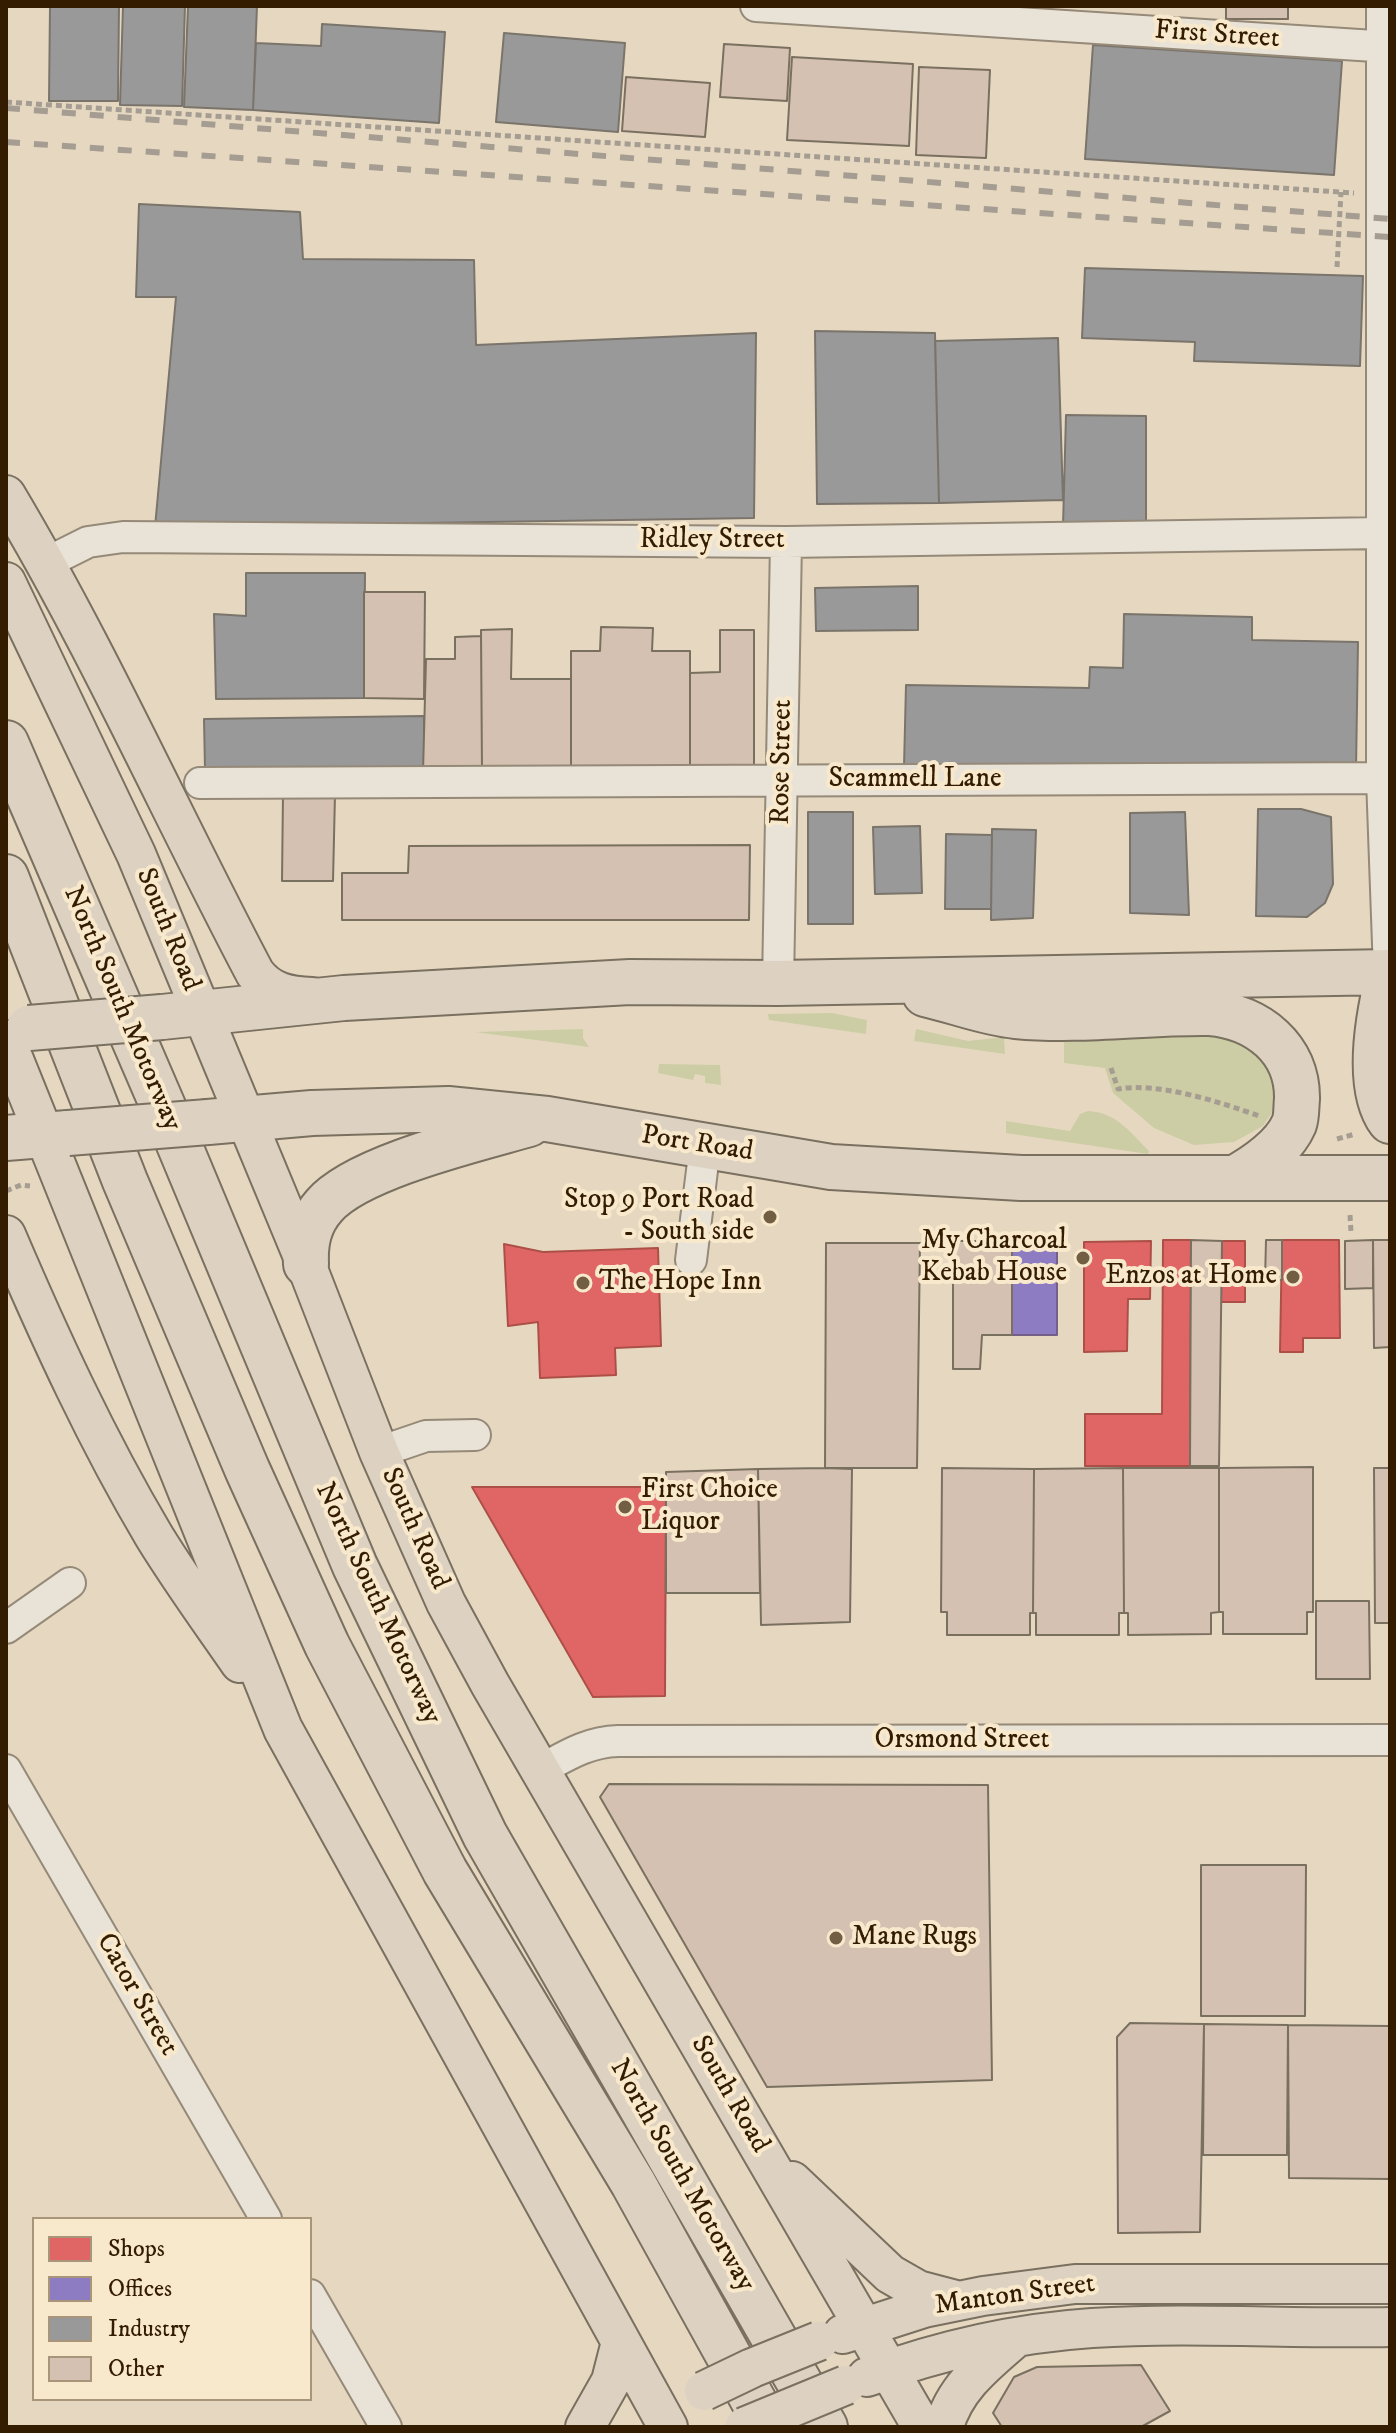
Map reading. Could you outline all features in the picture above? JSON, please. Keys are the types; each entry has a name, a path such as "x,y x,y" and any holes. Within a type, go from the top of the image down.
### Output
{"highway":[{"name":"North South Motorway","path":"6,743 165,1111 355,1566 485,1835 825,2427"},
{"name":"North South Motorway","path":"6,877 125,1181 247,1469 327,1645 445,1871 633,2183 768,2427"},
{"path":"14,1033 344,998 630,982 778,983 1389,972 1376,1035 1381,1109 1373,1127"},
{"path":"872,981 1017,1016 1079,1018 1210,1013 1232,1016 1254,1025 1271,1037 1291,1062 1297,1086 1296,1114 1293,1126 1274,1149 1235,1178"},
{"name":"Port Road","path":"39,1136 227,1119 387,1109 448,1109 547,1119 817,1165 907,1172 1021,1178 1390,1178"},
{"path":"306,1264 306,1241 314,1221 325,1204 345,1188 427,1155 547,1119"}],"main road":[{"path":"6,495 46,563 255,973 265,985 285,995 344,998"},
{"name":"South Road","path":"6,582 136,854 177,948 181,1014 227,1119 306,1264 379,1452 446,1603 922,2427"},
{"path":"14,1033 39,1136 283,1729"},
{"path":"6,1235 42,1318 115,1467 156,1538 283,1729 621,2342 658,2423"},
{"path":"763,2153 890,2274 918,2290 958,2301"},
{"name":"Manton Street","path":"658,2423 704,2391 752,2368 819,2341 913,2311 958,2301 1075,2284 1390,2284"},
{"name":"Manton Street","path":"744,2427 888,2369 944,2353 1015,2339 1089,2328 1128,2326 1390,2327"},
{"path":"944,2427 949,2409 963,2387 1015,2339"},
{"path":"585,2427 611,2381 621,2342"}],"street":[{"name":"First Street","path":"756,6 1386,46"},
{"path":"1382,6 1386,46 1383,533 1389,972"},
{"name":"Ridley Street","path":"46,563 88,542 123,537 786,542 1383,533"},
{"name":"Rose Street","path":"778,983 786,542"},
{"name":"Scammell Lane","path":"200,783 1386,778"},
{"path":"691,1260 705,1146"},
{"path":"379,1452 426,1436 475,1435"},
{"path":"6,1628 70,1583"},
{"name":"Orsmond Street","path":"540,1770 579,1748 597,1742 618,1741 1390,1740"},
{"name":"Cator Street","path":"6,1770 265,2217"},
{"path":"312,2298 386,2427"}],"path":[{"path":"6,102 1362,193"},
{"path":"1337,267 1341,192"},
{"path":"1111,1068 1118,1089 1142,1088 1204,1098 1265,1118"},
{"path":"1334,1140 1373,1127"},
{"path":"6,1191 21,1185 35,1186"},
{"path":"1350,1215 1351,1232"}],"green space":[{"path":"832,1013 867,1020 866,1034 769,1020 768,1014"},
{"path":"583,1029 583,1038 589,1047 475,1032"},
{"path":"916,1029 968,1041 1004,1037 1005,1054 914,1041"},
{"path":"1198,1030 1241,1041 1261,1054 1277,1083 1275,1108 1263,1126 1234,1142 1194,1145 1154,1128 1113,1093 1105,1068 1064,1063 1064,1035"},
{"path":"659,1064 720,1065 721,1085 705,1083 705,1076 695,1074 693,1080 658,1073"},
{"path":"1088,1111 1115,1119 1149,1151 1148,1154 1006,1133 1006,1121 1070,1131 1080,1114"}],"building: Shops":[{"path":"1163,1240 1191,1240 1190,1466 1085,1466 1085,1414 1162,1414"},
{"path":"1282,1240 1339,1240 1340,1338 1303,1338 1303,1352 1280,1352"},
{"path":"1151,1241 1150,1299 1128,1299 1127,1351 1084,1352 1084,1242"},
{"path":"1222,1241 1245,1241 1245,1302 1221,1302"},
{"path":"504,1244 543,1252 658,1248 661,1346 615,1348 616,1375 540,1378 538,1322 508,1326"},
{"path":"472,1487 666,1487 665,1696 593,1697"}],"building: Offices":[{"path":"1012,1241 1057,1241 1057,1335 1012,1335"}],"building: Industry":[{"path":"50,6 119,6 118,101 49,101"},
{"path":"123,6 185,6 182,106 120,105"},
{"path":"188,6 257,6 253,110 184,107"},
{"path":"322,24 445,32 439,123 253,110 256,43 321,46"},
{"path":"504,33 625,43 618,132 496,122"},
{"path":"1093,45 1342,61 1334,175 1085,159"},
{"path":"139,204 300,212 303,259 474,260 476,345 756,333 754,518 155,527 176,297 136,297"},
{"path":"1085,268 1363,276 1360,366 1194,361 1195,342 1082,338"},
{"path":"815,331 935,333 939,503 817,504"},
{"path":"1058,338 1063,500 939,503 935,341"},
{"path":"1066,415 1146,416 1146,525 1063,526"},
{"path":"246,573 365,573 364,698 216,699 214,614 246,616"},
{"path":"918,586 918,630 816,631 815,588"},
{"path":"1124,614 1252,617 1252,640 1358,642 1356,769 904,767 906,685 1089,688 1090,667 1123,668"},
{"path":"424,716 424,767 205,770 204,719"},
{"path":"1258,809 1301,809 1331,817 1333,884 1325,903 1307,917 1256,916"},
{"path":"808,812 853,812 853,924 808,924"},
{"path":"1185,812 1189,915 1130,913 1130,813"},
{"path":"920,826 922,893 875,894 873,827"},
{"path":"992,829 1036,830 1033,918 991,920"},
{"path":"946,834 992,835 991,909 945,909"}],"building: Other":[{"path":"1226,6 1288,6 1288,19 1226,19"},
{"path":"724,44 790,48 787,101 720,97"},
{"path":"792,57 913,64 909,146 787,140"},
{"path":"919,67 990,70 986,158 916,155"},
{"path":"626,77 710,83 705,137 622,131"},
{"path":"364,592 425,592 424,699 364,698"},
{"path":"601,627 653,628 652,651 690,651 690,769 571,770 571,651 600,651"},
{"path":"512,629 511,679 571,679 571,770 482,772 481,630"},
{"path":"720,630 754,630 754,768 690,769 690,673 720,672"},
{"path":"481,636 482,772 423,772 426,659 455,659 455,637"},
{"path":"283,793 335,794 333,881 282,881"},
{"path":"750,845 749,920 342,920 342,873 408,873 409,846"},
{"path":"1191,1240 1222,1241 1219,1466 1190,1466"},
{"path":"1266,1240 1282,1240 1282,1280 1265,1280"},
{"path":"1373,1240 1373,1288 1345,1289 1345,1241"},
{"path":"1373,1240 1390,1240 1390,1347 1374,1348"},
{"path":"953,1241 1012,1241 1012,1335 982,1335 980,1369 953,1369"},
{"path":"826,1243 920,1243 917,1468 825,1468"},
{"path":"1313,1467 1313,1612 1307,1612 1307,1634 1223,1634 1223,1612 1219,1612 1219,1468"},
{"path":"942,1468 1034,1469 1033,1613 1030,1613 1030,1635 947,1635 947,1612 941,1612"},
{"path":"1123,1468 1124,1613 1119,1613 1119,1635 1036,1635 1036,1613 1033,1613 1034,1469"},
{"path":"1123,1468 1219,1468 1219,1612 1211,1613 1211,1634 1128,1635 1128,1613 1124,1613"},
{"path":"1374,1468 1390,1468 1390,1623 1375,1623"},
{"path":"758,1469 852,1469 850,1622 761,1625"},
{"path":"758,1469 760,1593 666,1593 666,1472"},
{"path":"1316,1601 1369,1601 1370,1679 1316,1679"},
{"name":"Mane Rugs","path":"609,1784 988,1785 992,2080 767,2087 600,1797"},
{"path":"1201,1865 1306,1865 1305,2016 1201,2016"},
{"path":"1130,2023 1204,2024 1200,2232 1118,2233 1117,2037"},
{"path":"1204,2024 1288,2025 1287,2155 1203,2155"},
{"path":"1288,2025 1390,2026 1390,2179 1289,2178"},
{"path":"1141,2365 1170,2411 1141,2427 1002,2427 993,2413 1014,2377 1037,2367"}],"railway":[{"path":"6,108 1390,219"},
{"path":"6,142 1390,237"}],"place":[{"name":"Stop 9 Port Road - South side","path":"770,1217"},
{"name":"My Charcoal Kebab House","path":"1083,1258"},
{"name":"Enzos at Home","path":"1293,1277"},
{"name":"The Hope Inn","path":"583,1283"},
{"name":"First Choice Liquor","path":"625,1507"},
{"name":"Mane Rugs","path":"836,1938"}]}
